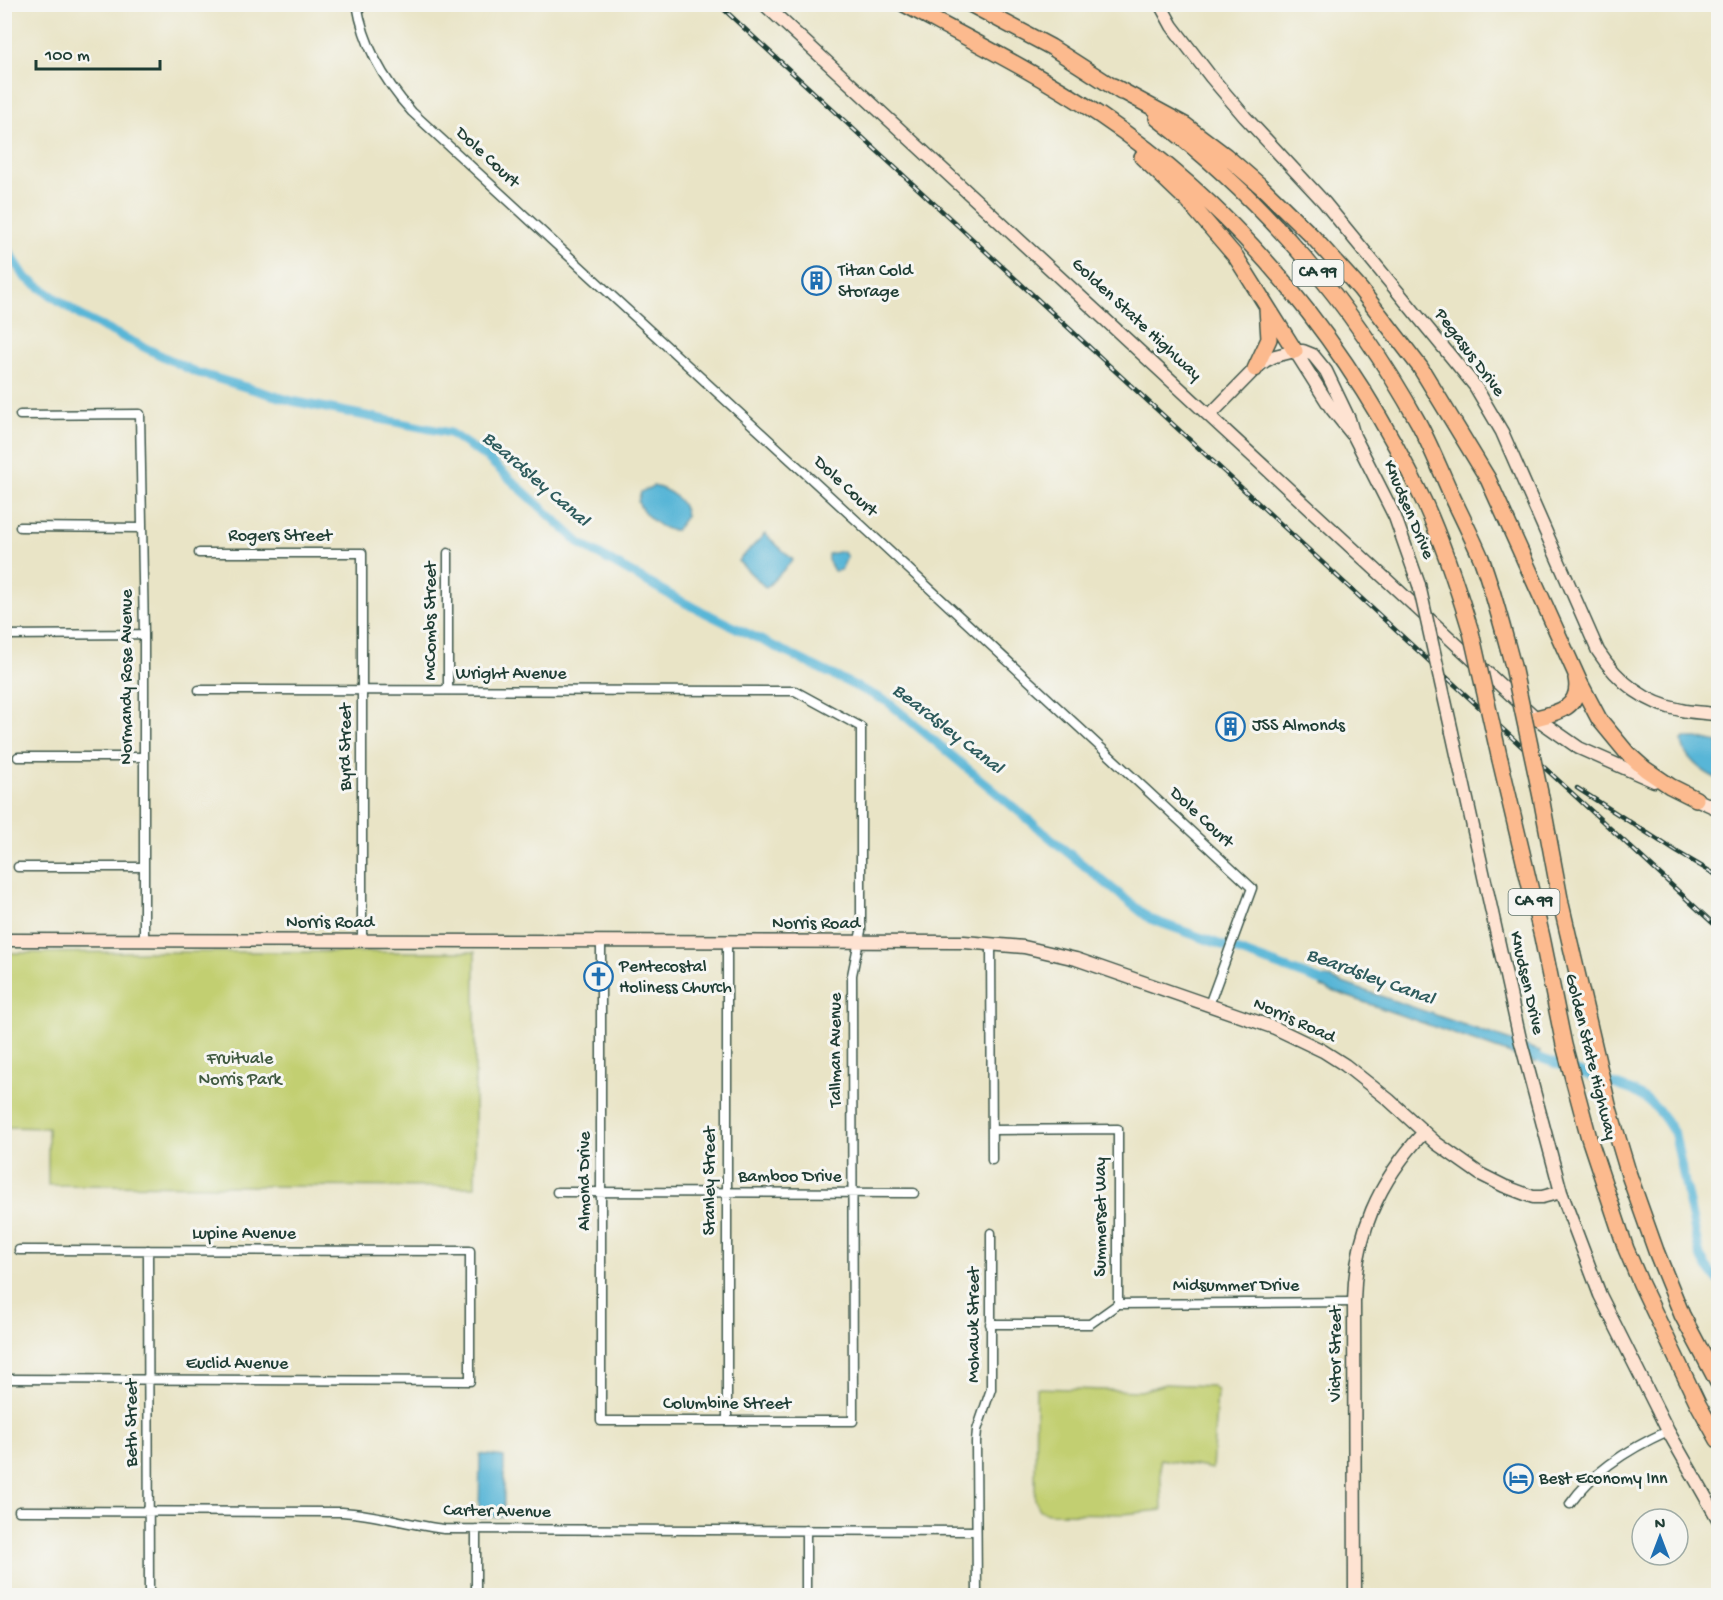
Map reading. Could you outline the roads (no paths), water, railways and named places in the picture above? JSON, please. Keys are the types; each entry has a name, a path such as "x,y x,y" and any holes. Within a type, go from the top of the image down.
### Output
{"highway":[{"name":"Golden State Highway","path":"904,4 1046,81 1148,150 1187,183 1284,280 1338,351 1378,413 1426,506 1447,558 1471,632 1542,937 1564,1045 1602,1179 1637,1275 1698,1404 1719,1440"},
{"name":"Golden State Highway","path":"970,4 1051,47 1113,86 1178,134 1256,204 1317,272 1385,368 1418,424 1481,558 1498,611 1513,666 1561,904 1599,1058 1608,1105 1629,1175 1682,1315 1719,1383"},
{"path":"1113,86 1185,125 1226,156 1312,236 1360,288 1420,367 1488,479 1575,672 1599,719 1627,753 1661,780 1696,799"},
{"path":"1102,117 1208,223 1236,256 1295,351"},
{"path":"1255,369 1269,339 1266,302"},
{"path":"1536,718 1559,712 1572,702 1577,686 1575,672"}],"street":[{"name":"Dole Court","path":"357,4 363,32 378,67 412,112 1252,888 1209,1005"},
{"name":"Golden State Highway","path":"765,4 1536,718"},
{"name":"Pegasus Drive","path":"1160,4 1172,26 1211,77 1324,202 1475,386 1502,432 1598,651 1607,665 1629,688 1654,702 1684,711 1719,715"},
{"path":"1210,415 1255,369 1275,356 1295,351"},
{"name":"Knudsen Drive","path":"1295,351 1331,408 1354,436 1395,517 1419,585 1526,1067 1561,1192 1600,1294 1668,1431 1719,1519"},
{"name":"Normandy Rose Avenue","path":"20,415 140,414 144,634 144,940"},
{"path":"20,527 142,528"},
{"name":"Rogers Street","path":"199,553 362,553"},
{"name":"Byrd Street","path":"362,553 362,941"},
{"name":"McCombs Street","path":"448,553 448,690"},
{"path":"4,634 144,634"},
{"name":"Wright Avenue","path":"199,690 795,691 819,704"},
{"name":"Tallman Avenue","path":"819,704 861,727 860,942 852,975 852,1421"},
{"path":"1536,718 1579,748 1719,810"},
{"path":"18,757 144,757"},
{"path":"18,867 144,867"},
{"name":"Norris Road","path":"4,940 860,942 991,943 1024,947 1076,959 1275,1028 1323,1051 1367,1081 1457,1159 1504,1186 1533,1197 1561,1192"},
{"name":"Almond Drive","path":"601,941 601,1421"},
{"name":"Stanley Street","path":"727,942 727,1421"},
{"path":"991,943 992,1160"},
{"name":"Summerset Way","path":"992,1130 1118,1129 1118,1304"},
{"name":"Victor Street","path":"1355,1596 1354,1302 1356,1265 1360,1245 1382,1186 1407,1150 1424,1132"},
{"name":"Bamboo Drive","path":"557,1192 914,1193"},
{"name":"Mohawk Street","path":"977,1596 976,1442 977,1430 991,1389 992,1233"},
{"name":"Lupine Avenue","path":"19,1250 470,1251 470,1381"},
{"name":"Beth Street","path":"148,1250 149,1596"},
{"name":"Midsummer Drive","path":"1118,1304 1354,1302"},
{"path":"990,1324 1090,1324 1118,1304"},
{"name":"Euclid Avenue","path":"4,1379 470,1381"},
{"name":"Columbine Street","path":"601,1421 852,1421"},
{"path":"1569,1504 1588,1482 1627,1451 1668,1431"},
{"name":"Carter Avenue","path":"19,1511 342,1512 373,1515 423,1526 476,1529 976,1531"},
{"path":"476,1529 476,1596"},
{"path":"806,1530 806,1596"}],"water":[{"path":"653,486 670,492 685,510 686,516 676,530 659,525 644,512 638,502 641,492"},
{"path":"765,534 793,560 766,588 738,561"},
{"path":"843,551 847,557 841,570 834,571 828,560 828,554"},
{"path":"1685,738 1718,743 1718,779 1700,769 1690,758 1683,746 1682,740"},
{"path":"1325,977 1540,1051 1536,1063 1321,987"},
{"path":"480,1454 504,1457 504,1516 479,1518"}],"waterway":[{"name":"Beardsley Canal","path":"4,244 25,277 84,318 195,372 292,401 450,433 487,458 582,545 681,601 888,702 1150,919 1332,985"},
{"name":"Beardsley Canal","path":"1526,1053 1633,1091 1652,1104 1662,1115 1675,1135 1700,1256 1718,1281"}],"railway":[{"path":"718,4 1718,928"},
{"path":"1577,788 1718,876"}],"place":[{"name":"Titan Cold Storage","path":"817,281"},
{"name":"JSS Almonds","path":"1231,726"},
{"name":"Pentecostal Holiness Church","path":"598,977"},
{"name":"Best Economy Inn","path":"1518,1479"}],"park label":[{"name":"Fruitvale Norris Park","path":"240,1069"}]}
